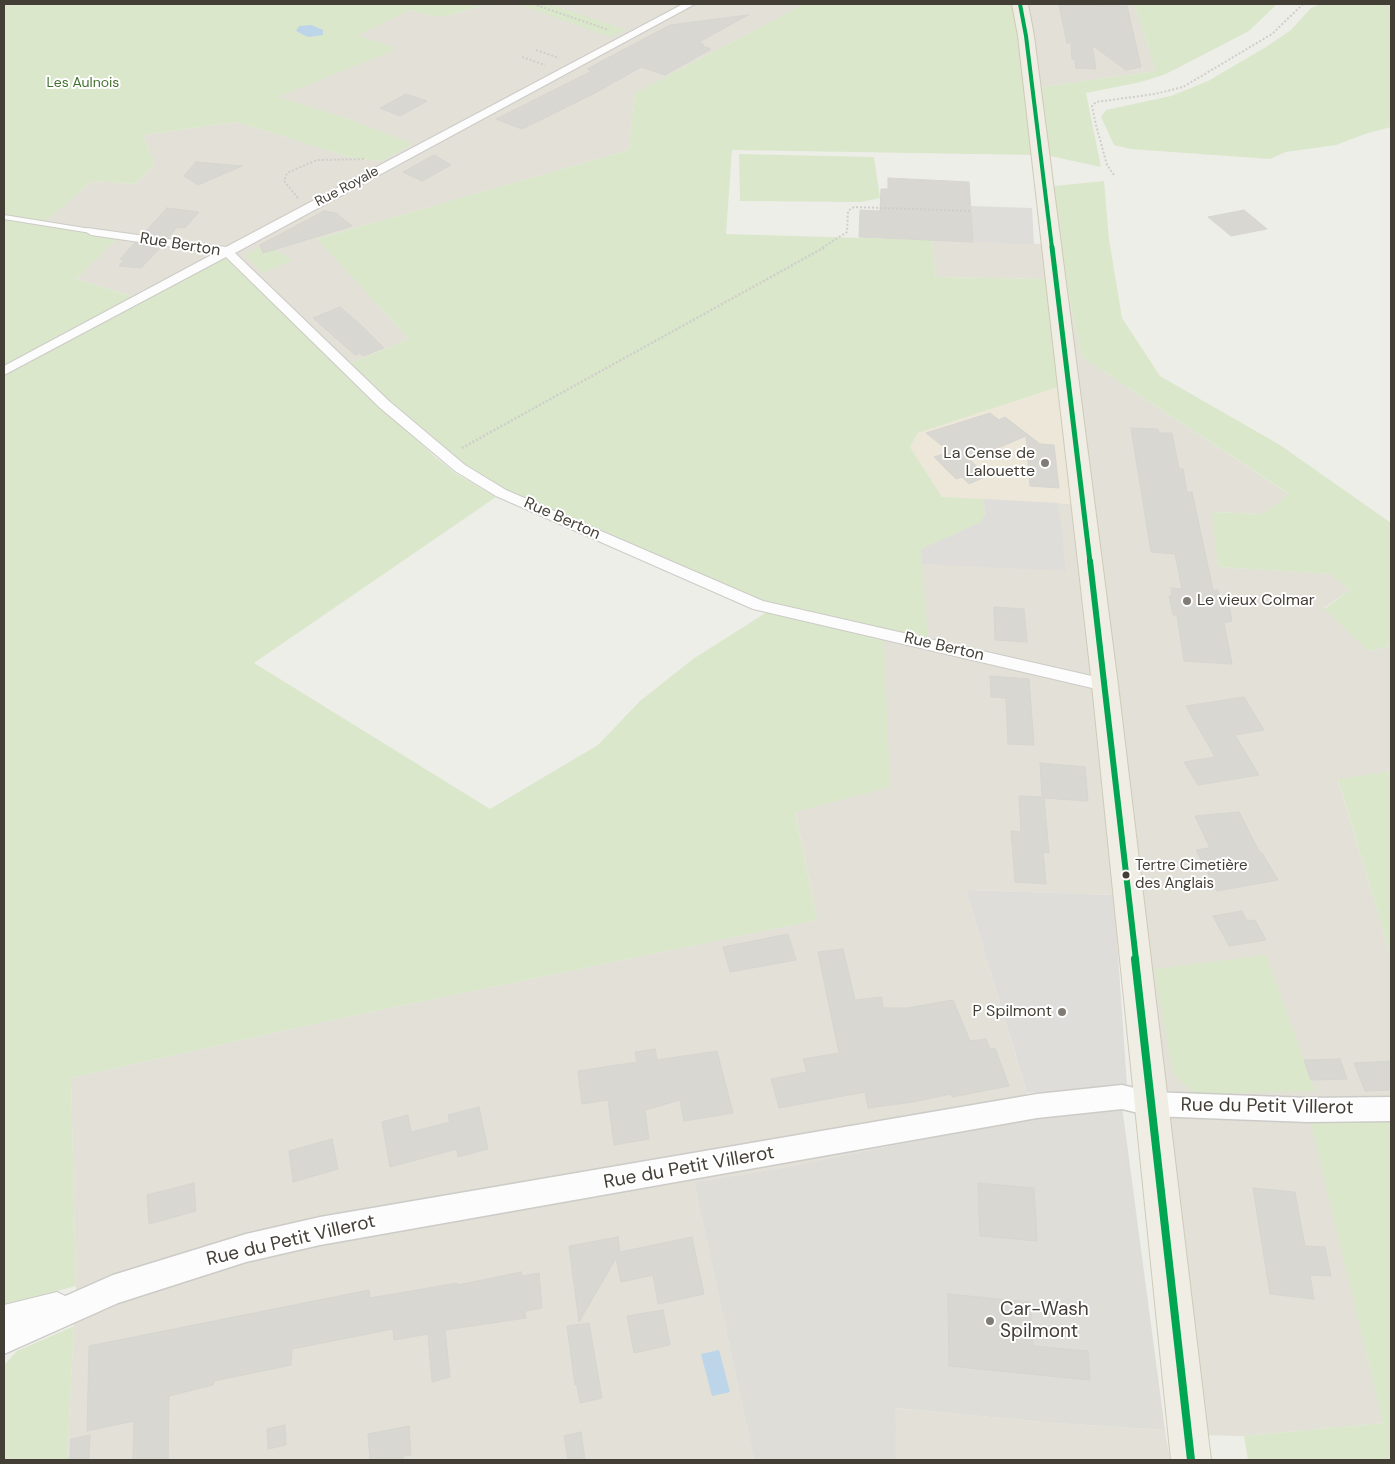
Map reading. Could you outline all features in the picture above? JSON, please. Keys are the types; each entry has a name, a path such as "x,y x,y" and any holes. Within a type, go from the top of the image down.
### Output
{"main road":[{"path":"1020,4 1027,46 1105,685 1191,1460"}],"street":[{"name":"Rue Royale","path":"4,371 690,4"},
{"name":"Rue Berton","path":"91,231 226,251 384,404 446,457 471,476 501,493 759,605 1105,685"},
{"name":"Rue du Petit Villerot","path":"4,1338 113,1290 246,1248 320,1231 1037,1106 1122,1097 1151,1104 1308,1110 1391,1109"},
{"path":"4,1317 113,1290"}],"lane":[{"path":"4,217 91,231"}],"path":[{"path":"533,4 628,36"},
{"path":"1114,175 1107,164 1096,125 1092,106 1096,102 1155,94 1183,87 1272,34 1303,4"},
{"path":"312,206 291,191 284,181 287,173 317,160 356,159 393,162"},
{"path":"446,457 839,239 847,232 848,211 854,207 972,211"}],"shaded area":[{"path":"488,4 804,4 634,94 629,150 317,239 409,339 348,364 235,255 223,256 142,299 76,279 117,239 42,225 92,181 135,184 155,164 143,135 237,122 356,159 382,161 412,144 349,119 277,97 392,51 393,47 357,35 410,10 433,16 447,16"},
{"path":"1015,4 1134,4 1156,71 1041,87 1069,297 1082,357 1290,495 1263,514 1213,512 1218,567 1330,574 1350,590 1324,608 1369,651 1391,646 1391,771 1338,780 1391,957 1391,1109 1308,1110 1383,1423 1244,1436 1188,1435 1038,170"},
{"path":"971,206 1032,208 1034,244 972,242"},
{"path":"932,240 1045,244 1050,279 936,277"},
{"path":"1061,386 1074,504 942,497 910,447 918,433"},
{"path":"984,499 1074,504 1114,895 966,890 1034,1117 776,1169 694,1182 754,1460 67,1460 76,1286 71,1078 337,1019 817,920 795,811 884,630 922,564 921,549 985,515"},
{"path":"984,499 1058,503 1066,571 922,564 921,549 981,522 985,515"},
{"name":"P Spilmont","path":"966,890 1114,895 1127,1086 1027,1093"},
{"path":"1122,1106 1165,1430 1056,1423 895,1408 896,1460 754,1460 694,1182 776,1169 1034,1117"},
{"path":"894,1408 1056,1423 1165,1430 1170,1460 896,1460"}],"green space":[{"name":"Les Aulnois","path":"4,4 487,4 447,16 433,16 410,10 358,35 393,47 392,51 278,97 349,119 413,144 382,161 356,159 237,122 143,135 155,164 135,184 92,181 42,225 118,238 76,279 135,297 4,368"},
{"path":"518,4 549,4 626,30 611,37"},
{"path":"804,4 1015,4 1036,155 732,150 726,234 932,240 936,277 1050,279 1061,386 918,433 910,447 942,497 984,499 985,516 981,522 921,549 928,640 768,603 504,489 463,465 348,364 409,339 317,239 629,150 634,94"},
{"path":"1134,4 1277,4 1249,31 1166,74 1141,82 1086,93 1101,167 1050,156 1041,87 1156,71"},
{"path":"1321,4 1387,4 1391,7 1391,127 1336,145 1286,152 1270,159 1130,149 1114,145 1101,117 1106,110 1171,96 1208,81 1291,30 1311,8"},
{"path":"739,154 874,157 880,198 861,202 740,201"},
{"path":"1104,181 1109,239 1122,318 1160,376 1280,445 1391,523 1391,646 1369,651 1324,609 1350,590 1330,574 1218,567 1212,512 1263,514 1289,494 1082,357 1069,297 1054,186"},
{"path":"265,243 292,260 263,273 245,256"},
{"path":"223,256 434,456 455,473 496,497 254,663 490,809 598,745 640,701 693,659 767,612 884,638 890,787 795,812 817,920 337,1019 71,1078 76,1286 4,1305 4,374"},
{"path":"1391,771 1391,957 1338,779"},
{"path":"1266,955 1315,1091 1199,1094 1189,1090 1174,1073 1171,1063 1154,969"},
{"path":"1391,1118 1391,1460 1248,1460 1244,1436 1383,1423 1310,1120"},
{"path":"74,1326 67,1460 4,1460 4,1365 17,1351"}],"water":[{"path":"311,25 323,30 323,35 308,37 296,31 299,26"},
{"path":"719,1350 730,1392 712,1396 701,1354"}],"building":[{"path":"1059,5 1127,6 1141,67 1126,70 1092,45 1096,69 1076,68 1075,60 1072,59 1071,43 1067,43"},
{"path":"748,15 699,42 711,49 665,75 641,67 597,92 522,129 496,119 592,71 587,69 670,25"},
{"path":"406,94 427,101 400,116 380,108"},
{"path":"434,155 451,165 422,181 403,172"},
{"path":"196,162 242,166 198,185 184,176"},
{"path":"888,178 969,182 973,242 859,237 860,210 880,211 881,189 888,189"},
{"path":"167,208 199,212 185,228 177,227 169,237 143,234"},
{"path":"1244,210 1267,229 1231,236 1208,217"},
{"path":"324,211 336,213 352,226 263,253 260,245"},
{"path":"135,243 161,247 141,268 119,266 124,260 120,259"},
{"path":"340,307 384,348 363,356 360,353 355,355 313,318"},
{"path":"990,413 999,420 1005,417 1040,444 1054,445 1059,488 1030,486 1026,436 970,460 987,476 969,484 962,477 956,479 934,457 950,452 926,433"},
{"path":"1131,428 1158,429 1159,433 1172,433 1179,469 1183,469 1187,492 1192,492 1213,590 1218,590 1220,600 1228,601 1232,621 1224,623 1232,664 1184,661 1177,615 1173,615 1169,596 1172,596 1171,588 1182,589 1175,554 1151,552"},
{"path":"994,607 1024,609 1027,642 995,640"},
{"path":"990,676 1029,679 1034,745 1008,744 1006,698 991,697"},
{"path":"1244,697 1264,730 1235,735 1259,775 1198,785 1184,762 1215,757 1186,706"},
{"path":"1040,763 1085,767 1088,801 1044,798 1049,853 1043,852 1046,884 1015,882 1011,831 1021,832 1019,796 1042,797"},
{"path":"1239,812 1260,853 1262,853 1278,880 1217,891 1196,850 1210,848 1195,816"},
{"path":"1242,911 1247,921 1255,920 1266,940 1229,946 1213,916"},
{"path":"788,934 796,960 730,972 723,947"},
{"path":"843,949 855,1000 882,997 883,1008 907,1008 953,1000 970,1041 986,1039 990,1049 995,1048 1009,1086 952,1097 951,1094 913,1102 868,1108 865,1092 779,1108 771,1079 807,1072 803,1059 839,1053 818,952"},
{"path":"655,1049 657,1060 717,1051 733,1113 684,1121 680,1100 645,1110 649,1139 614,1145 608,1100 582,1104 578,1071 637,1062 635,1052"},
{"path":"1340,1059 1347,1079 1311,1080 1304,1060"},
{"path":"1391,1061 1391,1090 1365,1091 1354,1063"},
{"path":"479,1107 488,1149 458,1157 457,1149 390,1167 382,1122 408,1115 411,1132 450,1122 448,1115"},
{"path":"332,1139 338,1169 293,1182 289,1151"},
{"path":"194,1183 196,1211 149,1224 147,1195"},
{"path":"978,1183 1034,1188 1037,1241 980,1236"},
{"path":"1253,1188 1295,1192 1305,1246 1325,1247 1331,1276 1310,1275 1314,1299 1270,1294"},
{"path":"618,1237 620,1252 692,1237 704,1294 658,1304 653,1275 621,1282 616,1258 579,1322 569,1246"},
{"path":"521,1272 522,1276 539,1273 542,1308 525,1311 526,1318 445,1330 450,1377 432,1382 428,1334 394,1340 393,1329 292,1349 291,1365 214,1381 213,1385 169,1396 168,1460 133,1460 134,1421 87,1431 89,1346 369,1290 370,1298 457,1283 458,1285"},
{"name":"Car-Wash Spilmont","path":"948,1294 1030,1302 1033,1346 1088,1351 1090,1380 949,1366"},
{"path":"663,1310 670,1345 634,1353 627,1316"},
{"path":"589,1323 602,1398 580,1403 577,1385 575,1385 567,1326"},
{"path":"285,1425 286,1445 268,1449 267,1429"},
{"path":"409,1426 411,1455 403,1456 403,1460 370,1460 368,1434"},
{"path":"581,1432 585,1460 568,1460 564,1436"},
{"path":"90,1435 89,1460 70,1460 71,1439"}],"transit line":[{"path":"1020,4 1026,36 1105,685 1191,1460"}],"place":[{"name":"La Cense de Lalouette","path":"1045,463"},
{"name":"Le vieux Colmar","path":"1187,601"},
{"name":"Tertre Cimetière des Anglais","path":"1126,875"},
{"name":"P Spilmont","path":"1062,1012"},
{"name":"Car-Wash Spilmont","path":"990,1321"}]}
